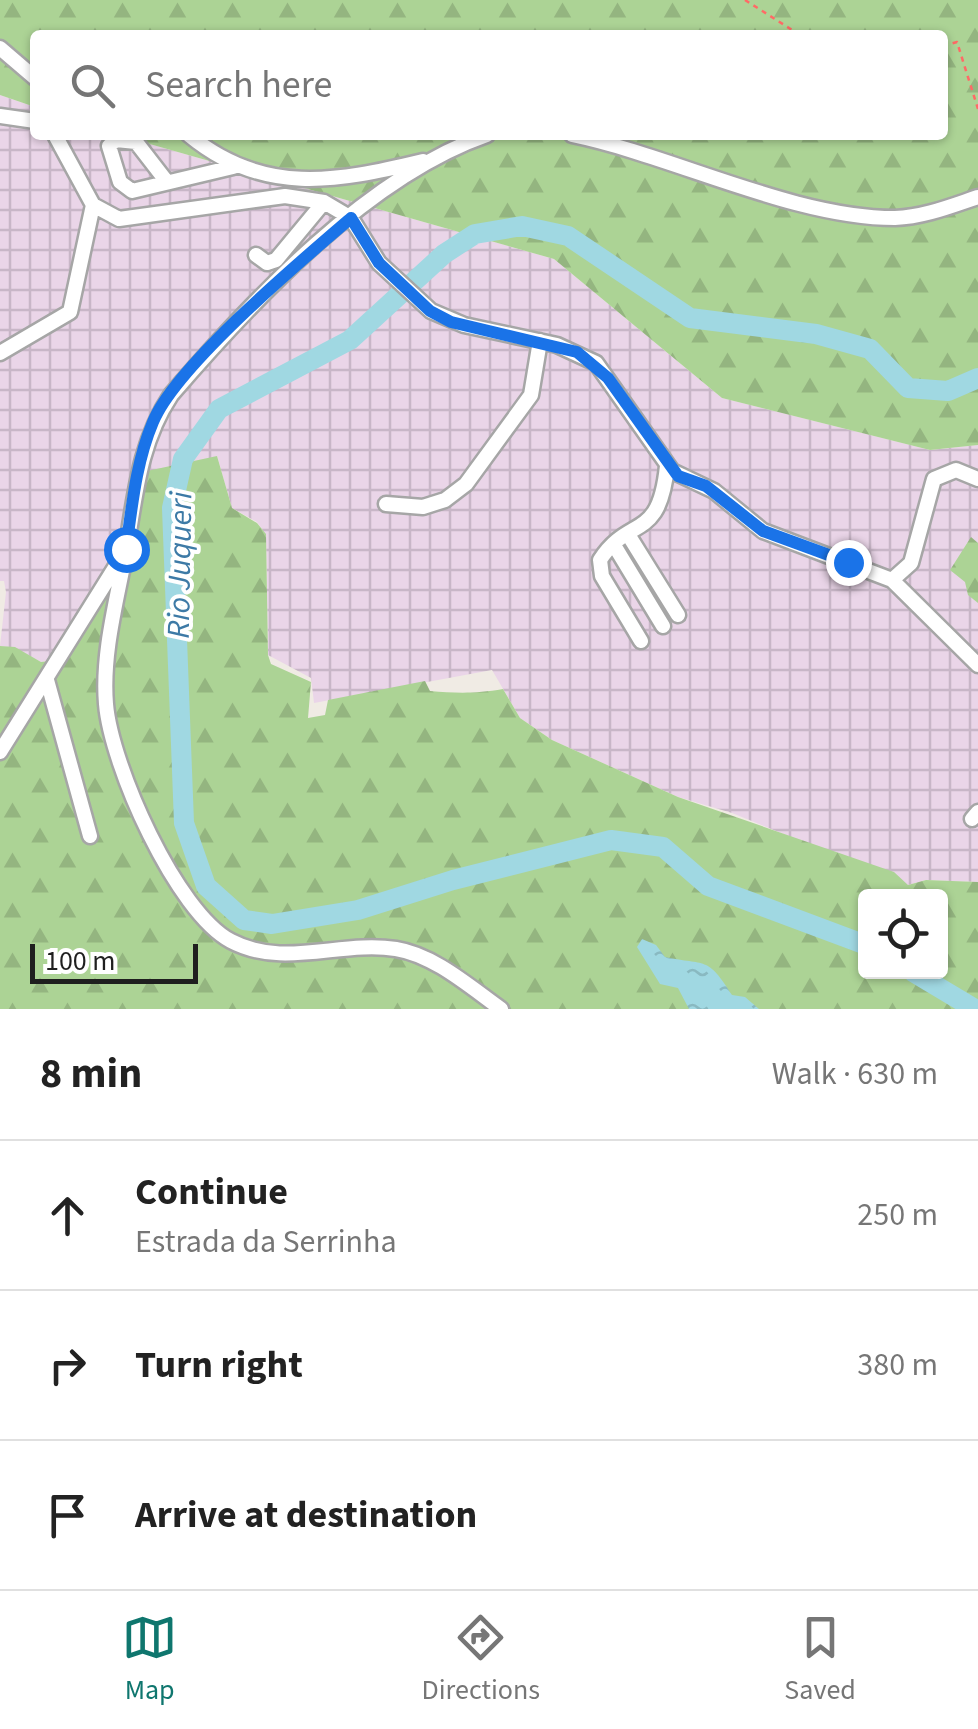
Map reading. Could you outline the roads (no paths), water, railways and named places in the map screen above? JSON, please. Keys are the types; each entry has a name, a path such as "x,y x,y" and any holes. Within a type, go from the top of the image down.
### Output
{"street":[{"path":"0,48 30,74"},
{"path":"0,116 30,120"},
{"path":"58,140 92,206 119,219 251,200 308,196 324,202 351,218 370,252 430,311 451,322 577,352 596,364 678,476 714,491 763,531 892,580 978,666"},
{"path":"196,140 233,167"},
{"path":"476,140 386,188 254,306 170,394 154,419 137,472 110,634 106,702 109,724 130,784 186,901 228,940 277,954 375,946 401,949 436,965 501,1009"},
{"path":"589,140 789,198 870,216 920,215 978,197"},
{"path":"168,182 233,167 316,181 438,157"},
{"path":"308,196 316,181"},
{"path":"256,255 267,263 276,260 324,202"},
{"path":"0,354 70,312 92,206"},
{"path":"386,504 423,507 445,500 466,484 531,396 540,342"},
{"path":"642,641 602,576 600,560 656,514 664,496 667,466"},
{"path":"892,580 911,563 934,480 956,470 978,479"},
{"path":"629,536 678,614"},
{"path":"614,545 663,626"},
{"path":"0,752 126,549"},
{"path":"47,680 90,836"}],"water":[{"path":"642,939 656,945 665,957 711,968 732,995 745,997 759,1009 689,1009 678,988 660,984 637,947"}],"waterway":[{"name":"Rio Juqueri","path":"858,942 708,886 663,847 611,840 453,880 358,910 272,924 244,920 206,886 184,823 172,508 183,459 219,409 350,340 444,254 475,234 522,226 568,236 690,318 816,334 870,349 908,388 948,391 978,378"},
{"name":"Rio Juqueri","path":"925,979 975,1009"}]}
